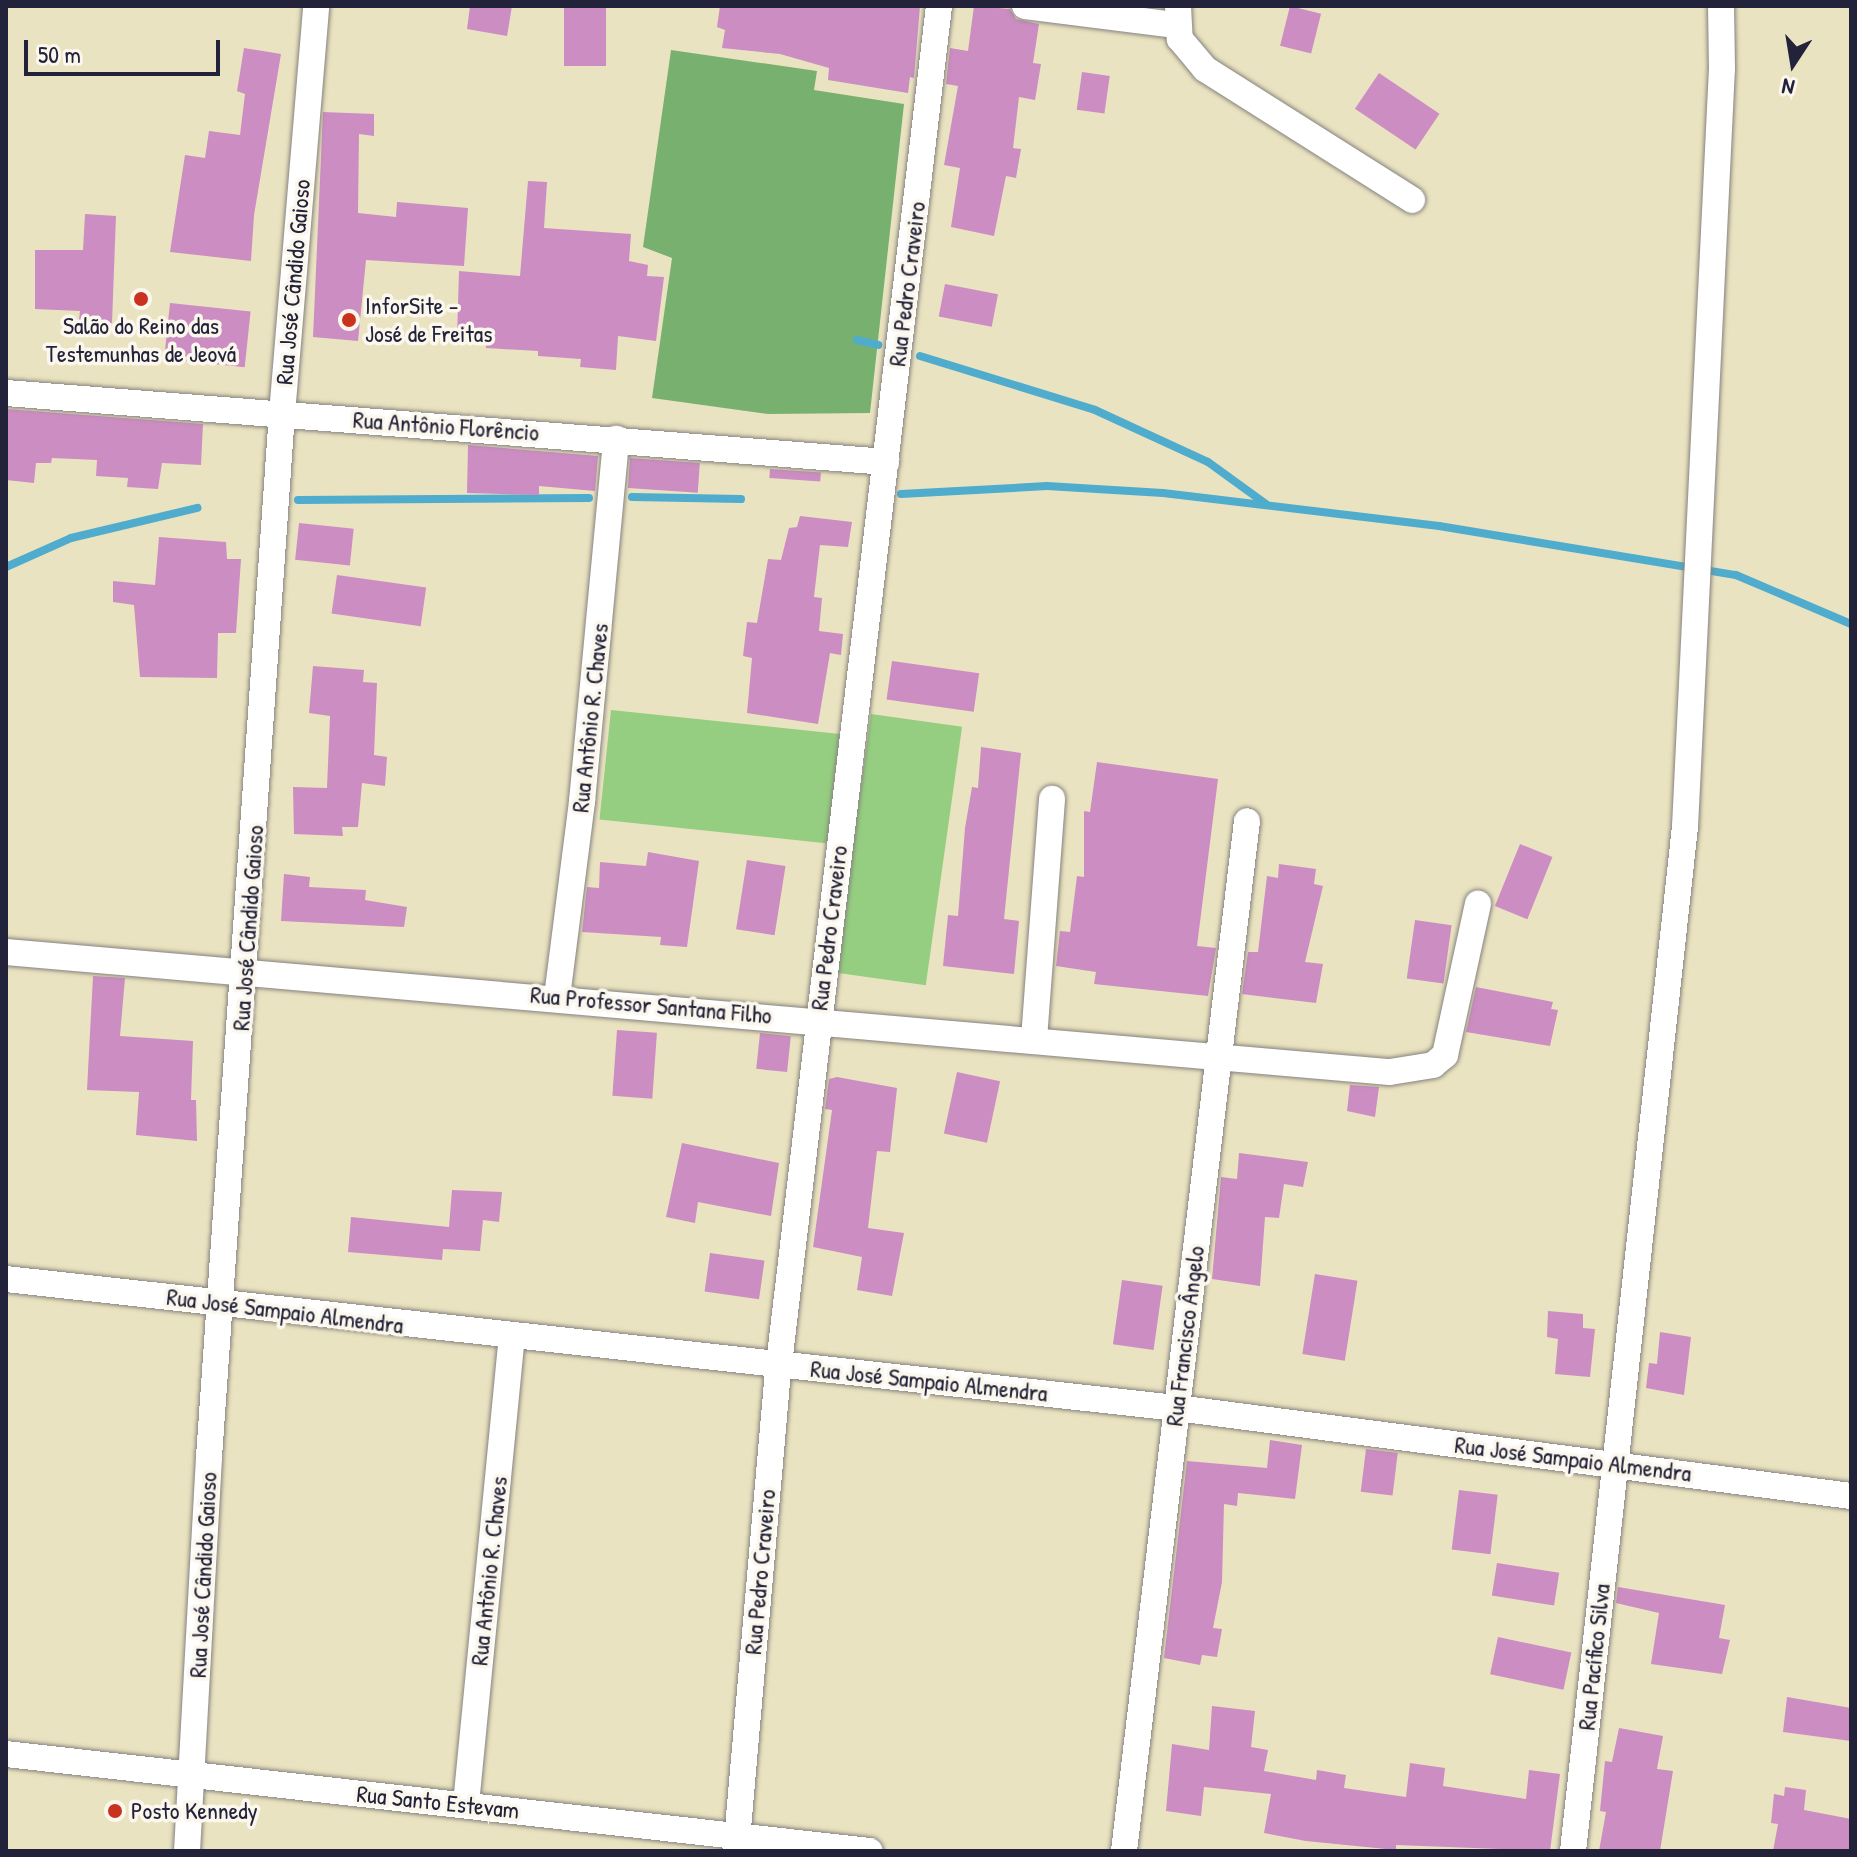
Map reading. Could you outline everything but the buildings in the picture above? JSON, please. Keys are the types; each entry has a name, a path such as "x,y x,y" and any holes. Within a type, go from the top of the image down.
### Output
{"street":[{"name":"Rua José Cândido Gaioso","path":"187,1851 220,1303 282,414 316,6"},
{"name":"Rua Pedro Craveiro","path":"736,1844 779,1364 939,6"},
{"path":"1025,6 1177,15 1180,39 1205,69 1412,200"},
{"name":"Rua Pacífico Silva","path":"1573,1851 1685,827 1722,69 1721,6"},
{"name":"Rua Antônio Florêncio","path":"6,393 886,462"},
{"name":"Rua Antônio R. Chaves","path":"557,997 582,801 616,439"},
{"path":"1034,1039 1052,799"},
{"name":"Rua Francisco Ângelo","path":"1124,1851 1247,821"},
{"name":"Rua Professor Santana Filho","path":"6,952 818,1019 1390,1072 1433,1065 1445,1055 1478,904"},
{"name":"Rua José Sampaio Almendra","path":"6,1279 512,1338 1177,1408 1851,1496"},
{"name":"Rua Antônio R. Chaves","path":"466,1804 512,1338"},
{"name":"Rua Santo Estevam","path":"6,1754 192,1777 466,1804 736,1844 870,1851"}],"green space":[{"path":"671,50 817,71 814,90 904,104 870,413 768,414 652,398 672,258 643,247"},
{"path":"611,710 840,734 828,843 600,819"},
{"path":"871,714 962,727 926,985 835,972"}],"waterway":[{"path":"857,340 878,345"},
{"path":"920,356 1095,410 1208,462 1266,504"},
{"path":"901,494 1047,486 1163,493 1439,526 1736,575 1851,624"},
{"path":"632,497 741,499"},
{"path":"298,500 589,498"},
{"path":"6,567 71,538 197,508"}],"place":[{"name":"Salão do Reino das Testemunhas de Jeová","path":"141,299"},
{"name":"InforSite - José de Freitas","path":"349,320"},
{"name":"Posto Kennedy","path":"115,1811"}]}
